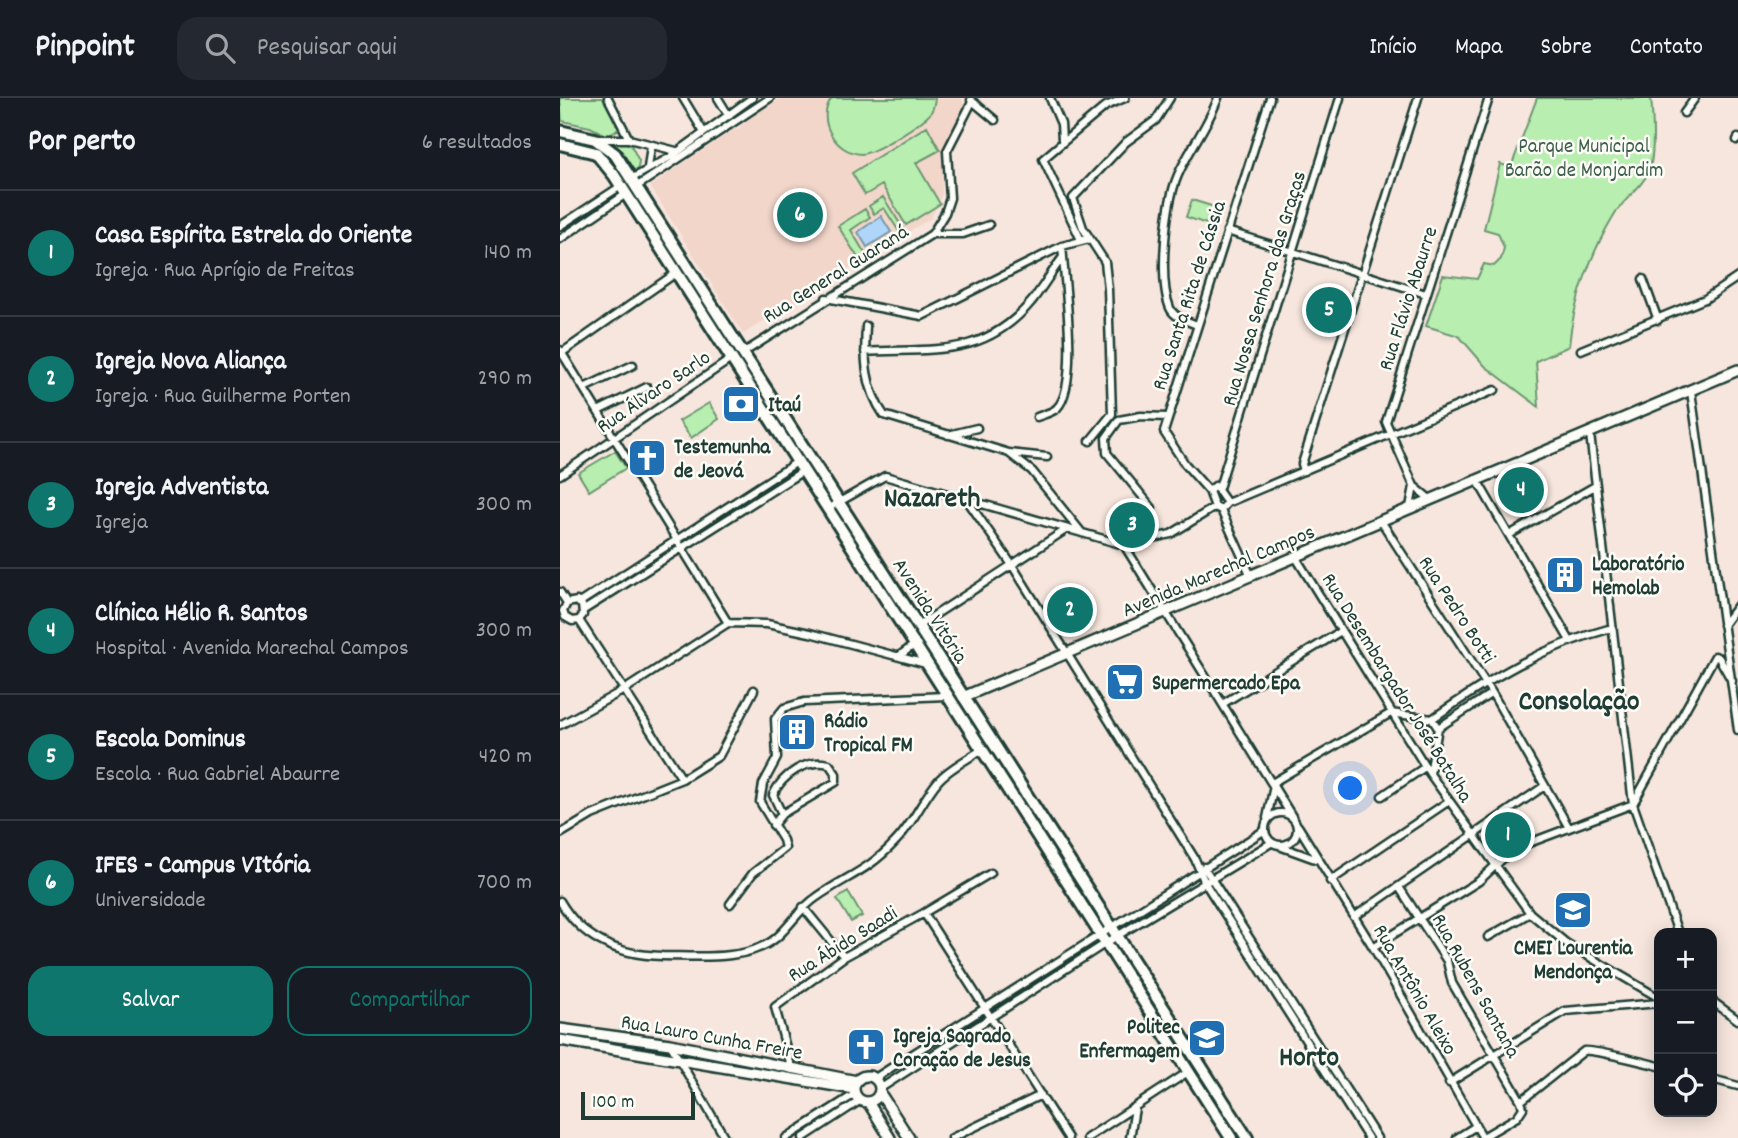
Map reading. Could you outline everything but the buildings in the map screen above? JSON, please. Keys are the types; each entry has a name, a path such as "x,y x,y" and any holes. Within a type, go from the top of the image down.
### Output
{"main road":[{"name":"Avenida Vitória","path":"560,131 595,139 615,154 1247,1138"},
{"name":"Avenida Vitória","path":"560,144 596,153 623,190 1231,1138"},
{"path":"623,190 634,183"},
{"path":"939,684 952,697 964,697"}],"street":[{"path":"608,98 629,139"},
{"path":"683,98 703,131"},
{"path":"718,98 735,122"},
{"path":"634,183 648,168 752,98"},
{"path":"634,183 673,164 770,98"},
{"path":"1050,98 1060,124 1062,140"},
{"path":"1090,441 1112,414 1105,262 1085,239 1043,159 1062,140 1084,126 1106,106 1125,98"},
{"path":"1085,239 1073,198 1126,142 1156,120 1170,98"},
{"path":"1197,325 1174,315 1170,307 1165,265 1167,215 1178,176 1218,98"},
{"name":"Rua Santa Rita de Cássia","path":"1209,491 1171,446 1164,432 1270,98"},
{"name":"Rua Nossa Senhora das Graças","path":"1219,488 1340,98"},
{"path":"1304,471 1302,464 1418,98"},
{"name":"Rua Flávio Abaurre","path":"1389,433 1386,422 1489,98"},
{"path":"1684,113 1693,99"},
{"path":"971,100 995,120"},
{"name":"Rua General Guaraná","path":"743,353 826,298 932,234 945,214 950,198 947,151 971,100"},
{"path":"595,139 629,139 671,152"},
{"path":"648,168 651,145"},
{"path":"671,152 673,164"},
{"path":"560,226 623,190"},
{"path":"560,239 623,190"},
{"path":"932,234 963,234 989,225"},
{"path":"1227,231 1426,294"},
{"path":"826,298 922,316 1062,246 1085,239"},
{"path":"1037,417 1059,407 1063,399 1071,347 1062,246"},
{"path":"864,352 953,349 984,340 1002,330 1032,301 1063,257"},
{"path":"676,273 561,352 679,539 728,623"},
{"path":"1581,350 1705,299 1738,277"},
{"path":"1643,279 1658,320"},
{"path":"866,326 864,352 873,397 884,415 1009,453 1046,457"},
{"name":"Rua Álvaro Sarlo","path":"560,475 731,359"},
{"path":"584,388 633,365"},
{"name":"Avenida Marechal Campos","path":"964,697 1737,373"},
{"path":"598,411 647,387"},
{"path":"827,509 885,476 1124,545 1171,534 1227,503 1495,390"},
{"path":"1691,391 1738,730"},
{"path":"1112,414 1119,420"},
{"path":"1152,508 1107,453 1106,439 1119,420 1141,416 1167,417"},
{"path":"947,435 977,428"},
{"path":"1389,433 1414,486 1431,500"},
{"path":"1590,434 1633,804 1676,928"},
{"path":"1009,453 1038,478 1082,533"},
{"path":"567,603 579,603 800,467"},
{"path":"579,620 584,610 684,548 800,467"},
{"path":"1477,480 1569,639"},
{"path":"1227,503 1219,488 1215,486 1209,491 1250,575"},
{"path":"1409,509 1413,501 1414,486"},
{"path":"1509,535 1595,486"},
{"path":"967,500 1012,565 1368,1138"},
{"name":"Rua Pedro Botti","path":"1381,521 1492,692 1543,787 1568,826"},
{"path":"1050,523 1054,536"},
{"path":"918,626 1067,529"},
{"path":"1124,545 1167,610 1298,826 1296,838 1281,846"},
{"name":"Rua Desembargador José Batalha","path":"1295,556 1430,774 1530,913 1566,943 1654,997"},
{"path":"560,592 567,603 560,625"},
{"path":"579,603 584,610"},
{"path":"1723,625 1738,605"},
{"path":"564,617 579,620 682,779"},
{"path":"560,725 624,690 728,623 767,624 926,664"},
{"path":"1271,843 1265,830 1273,785 1391,713 1432,719 1485,682 1569,639 1612,628"},
{"path":"1224,703 1341,631"},
{"path":"899,656 914,645"},
{"path":"1373,947 1479,881 1513,849 1568,826 1633,804 1712,659 1719,658 1732,681"},
{"path":"560,834 592,815 682,779 719,756 754,690"},
{"path":"1438,728 1492,692"},
{"path":"730,904 753,873 785,848 763,811 760,794 777,758 775,719 784,708 832,699 946,695"},
{"path":"1430,774 1438,728 1432,719"},
{"path":"560,901 577,925 599,942 643,956 696,956 748,951 775,938 803,906 874,863 911,823 938,781 981,750"},
{"path":"773,825 782,814 832,785 837,778 830,764 813,765 784,776 773,795 782,814"},
{"path":"1382,796 1425,766"},
{"path":"1354,917 1543,787"},
{"path":"1330,881 1449,801"},
{"path":"1267,821 1282,813 1293,818"},
{"name":"Rua Antônio Aleixo","path":"1298,826 1315,859 1373,947 1483,1138"},
{"path":"786,1138 859,1093 880,1090 992,1017 1202,870 1265,830"},
{"path":"909,1138 875,1078 1102,939 1271,843 1315,859"},
{"name":"Rua Ábido Saadi","path":"792,1074 775,1007 844,957 991,873"},
{"path":"1208,881 1377,1138"},
{"name":"Rua Rubens Santana","path":"1399,887 1421,917 1447,961 1452,983 1521,1101"},
{"path":"803,906 844,957"},
{"path":"1488,937 1530,913"},
{"path":"922,914 987,1008 1068,1138"},
{"path":"1449,1083 1570,1010 1654,1001"},
{"path":"1717,1005 1738,1020"},
{"name":"Rua Lauro Cunha Freire","path":"560,1029 670,1044 859,1093 866,1076 875,1078"},
{"name":"Rua Lauro Cunha Freire","path":"560,1040 792,1074"},
{"path":"670,1044 725,1138"},
{"path":"1483,1138 1517,1117 1523,1108 1521,1101 1584,1051 1591,1049 1610,1057 1654,1065"},
{"path":"1087,1138 1188,1072"},
{"path":"1717,1080 1738,1086"},
{"path":"803,1138 859,1093"},
{"path":"859,1093 890,1138"},
{"path":"952,1138 1041,1095"},
{"path":"1130,1138 1135,1108"},
{"path":"1457,1138 1476,1126"}],"shaded area":[{"path":"780,98 962,98 965,109 943,147 942,195 931,218 743,334 650,186 734,129 739,130 741,124"}],"green space":[{"path":"560,98 607,98 620,129 611,133 614,138 631,145 639,161 638,168 631,172 604,134 590,127 562,121"},
{"path":"832,98 935,98 931,113 922,121 885,145 861,154 843,148 830,134 826,115"},
{"name":"Parque Municipal Barão de Monjardim","path":"1537,98 1651,98 1653,133 1650,168 1639,186 1614,215 1591,262 1574,312 1569,346 1536,361 1539,407 1485,366 1459,336 1426,326 1443,275 1477,279 1484,264 1494,266 1501,259 1504,248 1498,233 1484,229 1500,164 1511,167"},
{"path":"927,126 940,150 916,163 940,204 906,225 882,185 865,195 852,173"},
{"path":"883,197 906,233 902,236 884,208 874,214 869,206"},
{"path":"1192,200 1221,209 1215,227 1186,217"},
{"path":"865,209 870,217 851,230 867,257 860,261 838,226"},
{"path":"709,403 719,419 691,438 679,421"},
{"path":"615,451 626,468 589,491 578,473"},
{"path":"848,892 862,916 851,922 837,899"}],"water":[{"path":"881,216 891,232 867,247 858,232"}],"place":[{"name":"IFES - Campus VItória","path":"800,215"},
{"name":"Escola Dominus","path":"1329,310"},
{"name":"Itaú","path":"741,404"},
{"name":"Testemunha de Jeová","path":"647,458"},
{"name":"Clínica Hélio R. Santos","path":"1521,490"},
{"name":"Igreja Adventista","path":"1132,525"},
{"name":"Laboratório Hemolab","path":"1565,575"},
{"name":"Igreja Nova Aliança","path":"1070,610"},
{"name":"Supermercado Epa","path":"1125,682"},
{"name":"Rádio Tropical FM","path":"797,732"},
{"name":"Casa Espírita Estrela do Oriente","path":"1508,835"},
{"name":"CMEI Lourentia Mendonça","path":"1573,910"},
{"name":"Politec Enfermagem","path":"1207,1038"},
{"name":"Igreja Sagrado Coração de Jesus","path":"866,1047"}],"district":[{"name":"Nazareth","path":"932,496"},
{"name":"Consolação","path":"1579,699"},
{"name":"Horto","path":"1309,1055"}]}
